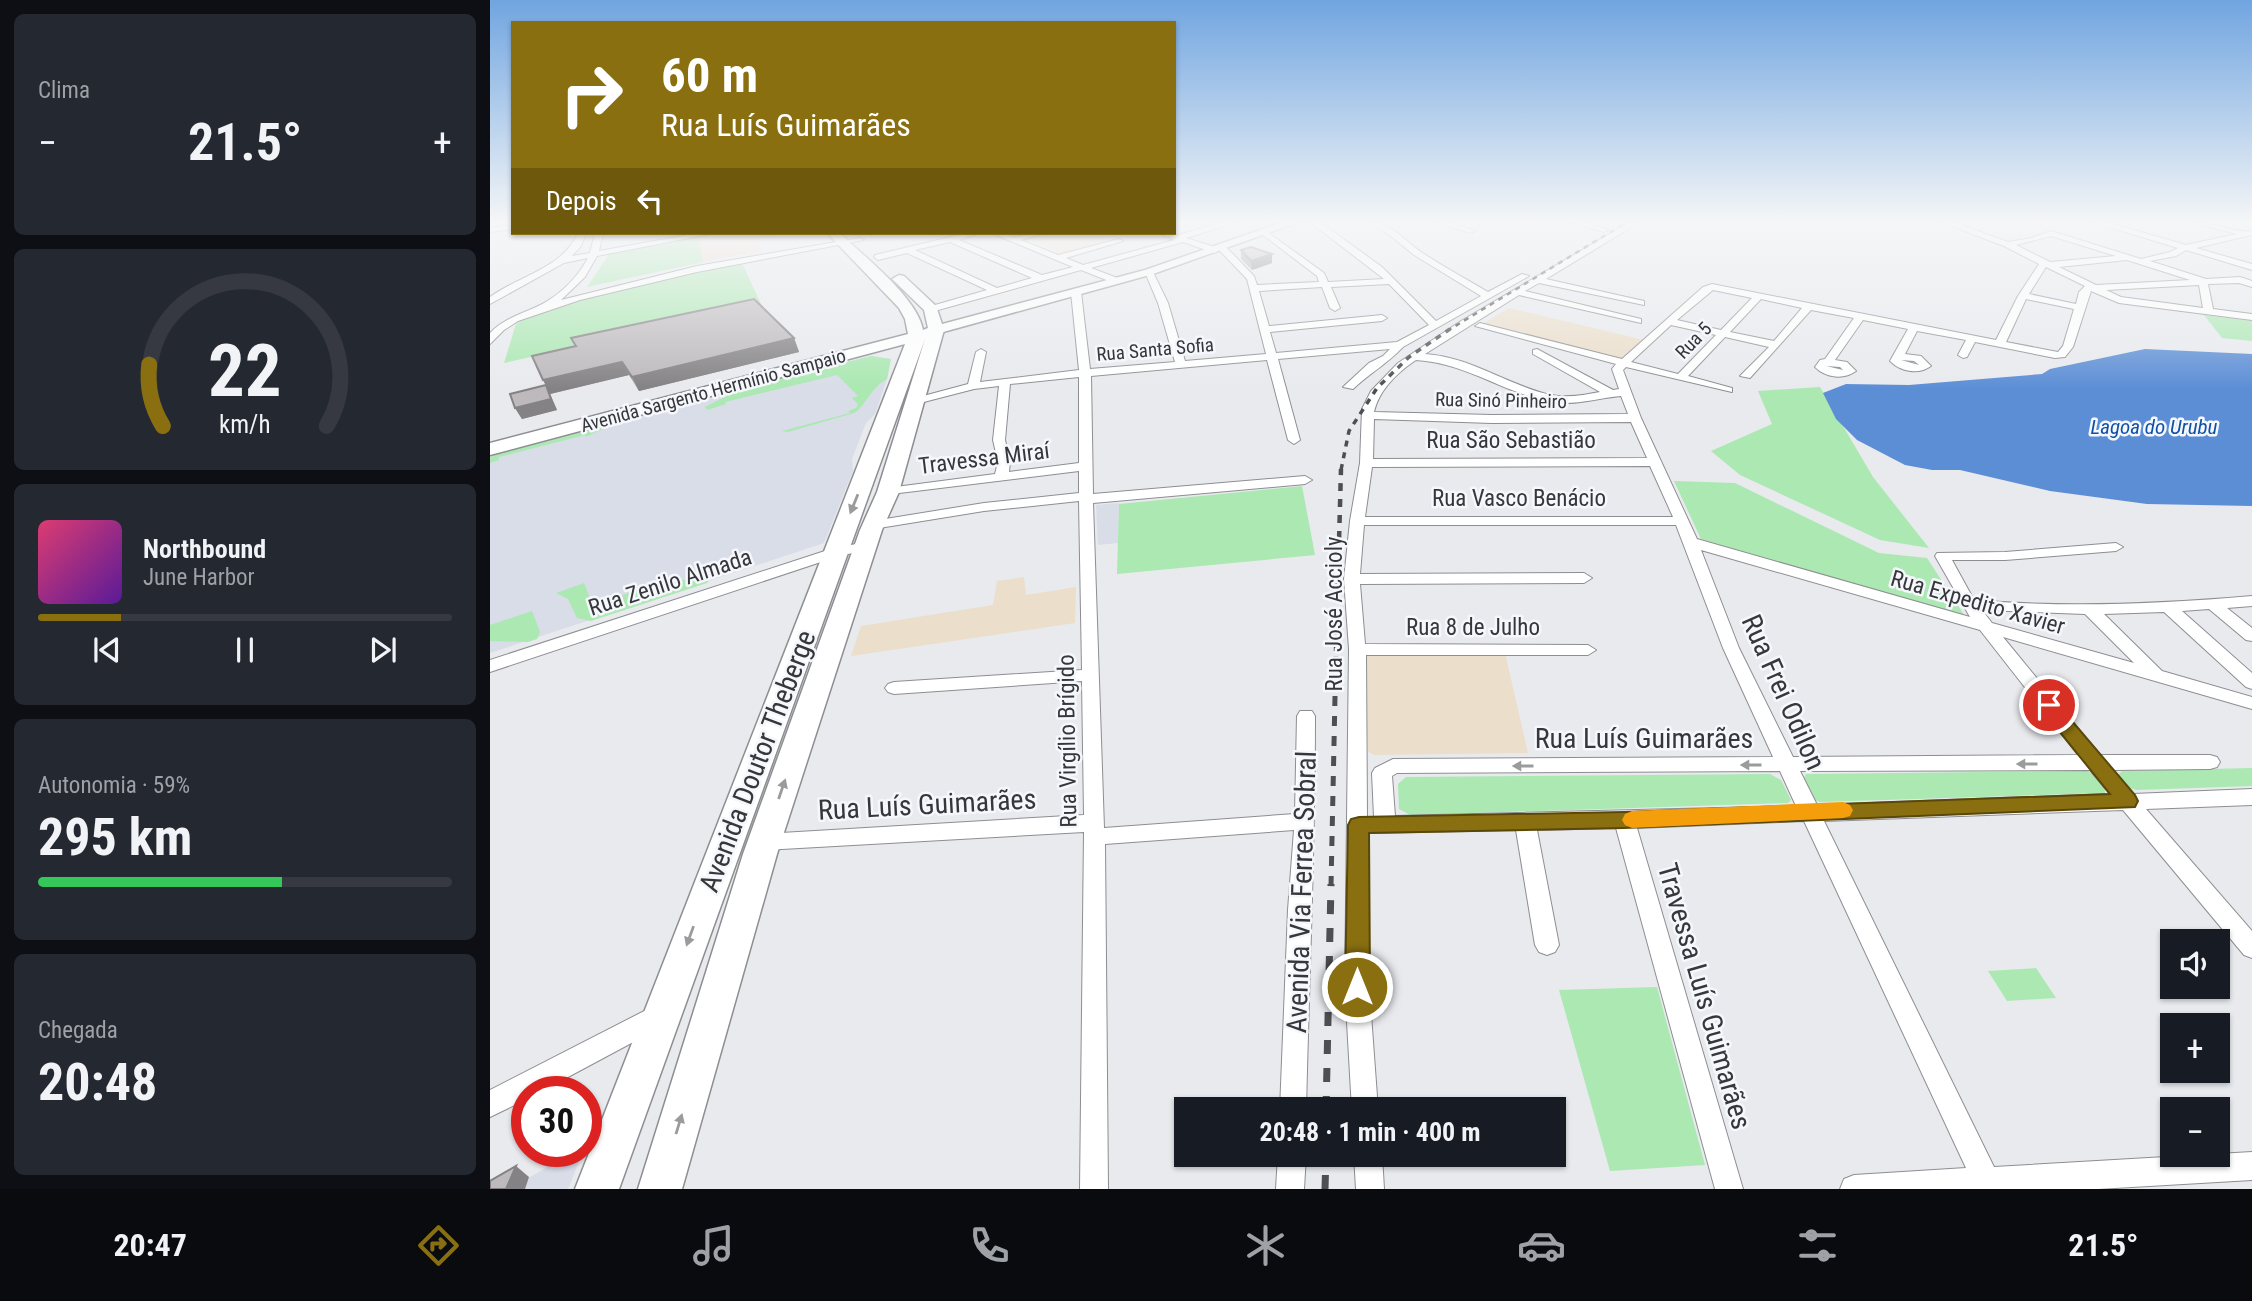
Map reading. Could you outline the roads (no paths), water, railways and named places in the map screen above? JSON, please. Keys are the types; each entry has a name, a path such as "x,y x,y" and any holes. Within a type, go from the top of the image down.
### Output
{"main road":[{"path":"876,277 905,306 913,319 919,338"},
{"path":"899,277 931,309 919,338"},
{"name":"Avenida Sargento Hermínio Sampaio","path":"490,441 919,338 1129,277"},
{"name":"Avenida Sargento Hermínio Sampaio","path":"490,449 824,361 892,347 905,349 919,338"},
{"name":"Avenida Doutor Theberge","path":"597,1189 719,859 858,541 888,492 916,401 919,338"},
{"name":"Avenida Doutor Theberge","path":"660,1189 858,541 872,457 919,338"},
{"path":"872,457 888,453 900,454"},
{"path":"719,859 762,848"}],"street":[{"path":"490,301 493,291 525,277"},
{"path":"537,310 568,289 578,277"},
{"path":"568,289 577,293 655,277"},
{"path":"967,277 996,291"},
{"path":"1108,277 1117,281"},
{"path":"1151,277 1163,303 1181,364"},
{"path":"1250,277 1294,440"},
{"path":"1322,277 1335,308"},
{"path":"1388,277 1434,324"},
{"path":"1459,277 1486,295"},
{"path":"1349,387 1373,365 1387,358 1399,345 1411,341 1434,324 1521,277"},
{"path":"1367,415 1375,393 1402,365 1541,277"},
{"path":"2000,344 2023,296 2036,277"},
{"path":"2074,277 2119,300 2252,317"},
{"path":"2192,277 2203,281"},
{"path":"931,309 1040,278"},
{"path":"1537,280 1641,303"},
{"path":"1621,364 1706,289 1719,288 2062,355 2068,347 2084,292 2093,287 2233,280 2252,284"},
{"path":"1254,288 1393,281"},
{"path":"2203,281 2209,312"},
{"path":"490,341 497,327 537,310 599,290"},
{"name":"Rua Virgílio Brígido","path":"1076,292 1085,373 1093,830 1094,1189"},
{"path":"1517,292 1638,321"},
{"name":"Rua 5","path":"1680,378 1759,296"},
{"path":"2023,296 2081,308"},
{"path":"1746,376 1809,306"},
{"path":"1829,361 1861,316"},
{"path":"1266,329 1382,318"},
{"path":"1670,322 1776,345"},
{"path":"1480,326 1728,390"},
{"path":"1898,357 1914,326"},
{"path":"1963,355 1972,338"},
{"name":"Rua Santa Sofia","path":"916,401 1005,382 1399,345"},
{"path":"973,387 981,352"},
{"path":"1536,352 1617,392"},
{"path":"1421,355 1475,368 1546,397 1563,398 1617,392"},
{"name":"Rua Frei Odilon","path":"1621,364 1617,369 1617,392 1635,418 1656,462 1691,542 1731,648 1989,1186"},
{"path":"1001,478 1004,462 999,440 1005,382"},
{"name":"Rua Sinó Pinheiro","path":"1367,415 1635,418"},
{"name":"Rua José Accioly","path":"1364,1097 1357,987 1357,649 1352,579 1366,463 1367,415"},
{"name":"Rua São Sebastião","path":"1366,463 1656,462"},
{"name":"Travessa Miraí","path":"888,492 1086,466"},
{"path":"858,541 984,508 1305,480"},
{"name":"Rua Vasco Benácio","path":"1357,521 1681,521"},
{"name":"Rua Zenilo Almada","path":"490,666 858,541"},
{"name":"Rua Expedito Xavier","path":"1691,542 2252,703"},
{"path":"2116,547 2005,556 1942,556 1969,604 1987,628 2095,763 2252,948"},
{"path":"1352,579 1584,578"},
{"path":"1969,604 2016,609 2091,611 2250,603"},
{"path":"2212,604 2252,636"},
{"path":"2168,607 2252,683"},
{"path":"2091,611 2156,676"},
{"name":"Rua 8 de Julho","path":"1357,649 1588,650"},
{"path":"894,688 1090,675"},
{"name":"Avenida Via Ferrea Sobral","path":"1294,1097 1305,821 1306,716"},
{"name":"Rua Luís Guimarães","path":"1385,824 1382,773 1394,766 2210,762"},
{"path":"1359,825 1624,820 1808,811 2252,797"},
{"name":"Travessa Luís Guimarães","path":"1624,820 1729,1189"},
{"name":"Rua Luís Guimarães","path":"762,848 1305,821"},
{"path":"1525,821 1547,945"},
{"path":"490,1104 662,1014"},
{"path":"1854,1189 1989,1186 2252,1166"},
{"path":"1290,1189 1291,1167"},
{"path":"1369,1167 1370,1189"}],"water":[{"name":"Lagoa do Urubu","path":"2145,349 2252,354 2252,506 2147,504 2050,491 1960,470 1932,470 1905,465 1857,440 1836,419 1823,393 1846,384 1909,385 2042,374 2050,369"}],"railway":[{"path":"1448,331 1535,277"},
{"path":"1341,470 1349,431 1377,388 1409,357 1448,331"},
{"path":"1336,651 1341,469"},
{"path":"1331,886 1336,649"},
{"path":"1326,1097 1331,884"},
{"path":"1325,1189 1326,1167"}]}
